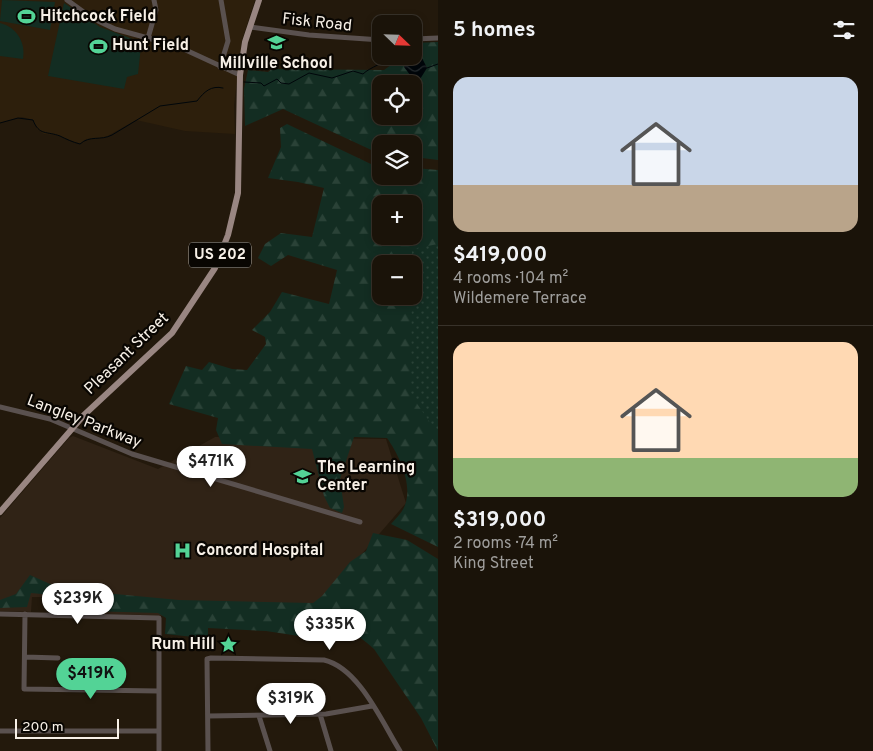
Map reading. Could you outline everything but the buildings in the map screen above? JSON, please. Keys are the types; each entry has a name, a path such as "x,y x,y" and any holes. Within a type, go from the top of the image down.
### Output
{"main road":[{"name":"US 202","path":"240,75 250,27 259,0"},
{"name":"Pleasant Street","path":"0,512 84,415 172,333 219,259 231,228 239,184 240,75"}],"street":[{"path":"67,0 92,18 115,29 177,46 240,75"},
{"path":"148,38 156,10 154,0"},
{"path":"220,67 228,42 221,0"},
{"name":"Fisk Road","path":"250,27 317,36 372,39"},
{"path":"422,39 438,38"},
{"name":"Langley Parkway","path":"0,407 32,413 132,454 360,522"},
{"path":"0,614 159,618 159,751"},
{"path":"25,614 24,689 158,691"},
{"path":"25,657 58,658"},
{"path":"208,751 207,659 296,659 332,662 352,675 400,751"},
{"path":"208,716 320,714 372,706"},
{"path":"320,714 331,751"},
{"path":"259,716 270,751"},
{"path":"0,731 159,731"}],"shaded area":[{"path":"0,0 255,0 242,40 234,105 235,134 185,131 136,120 104,138 86,139 80,144 57,135 44,134 37,129 33,120 22,117 0,123"},
{"name":"Concord Hospital","path":"73,436 158,469 215,437 386,439 406,503 335,585 355,622 49,612 49,597 32,597 31,612 0,611 0,518 69,438"}],"green space":[{"name":"Hitchcock Field","path":"2,0 55,2 50,30 0,21"},
{"name":"Hunt Field","path":"64,3 100,27 138,41 141,46 138,74 127,77 124,89 48,76"},
{"path":"0,23 11,28 19,36 23,47 23,59 0,56"},
{"path":"438,42 438,160 422,158 422,135 372,135 372,150 283,109 245,126 244,89 248,70 268,72 272,69 384,70 391,65 427,68 422,59 422,43"},
{"path":"287,124 372,165 372,185 422,185 422,169 438,170 438,547 391,524 404,508 407,488 400,461 387,438 354,437 340,479 344,507 342,513 330,508 324,496 312,449 222,444 216,430 218,418 169,404 186,366 202,370 209,362 232,369 247,370 266,344 265,337 252,330 270,312 282,292 329,304 337,270 288,255 271,266 258,258 265,244 281,233 312,237 324,188 268,178 281,147 280,128"},
{"path":"438,244 438,434 411,395 412,305 422,305 422,255 412,255 412,249"},
{"path":"373,533 407,540 438,559 438,751 421,718 374,649 360,637 346,630 313,624 312,638 266,631 208,628 208,646 198,645 194,637 165,634 166,618 158,613 53,610 52,595 31,593 27,607 0,608 0,600 16,594 30,575 70,593 87,595 115,594 179,600 313,603 322,596 350,562 366,551"}],"water":[{"path":"422,58 427,68 422,76 410,75 404,67 405,65 422,65"}],"waterway":[{"path":"427,68 438,64"},
{"path":"244,82 261,83 264,86 277,79 281,83 289,84 309,73 332,78 353,71 363,74 378,65"},
{"path":"0,123 18,118 33,120 41,131 80,144 91,139 112,135 160,106 197,101 208,90 219,87 223,88"}],"place":[{"name":"Hitchcock Field","path":"26,17"},
{"name":"Millville School","path":"276,43"},
{"name":"Hunt Field","path":"98,46"},
{"name":"The Learning Center","path":"303,477"},
{"name":"Concord Hospital","path":"182,551"},
{"name":"Rum Hill","path":"229,645"}]}
